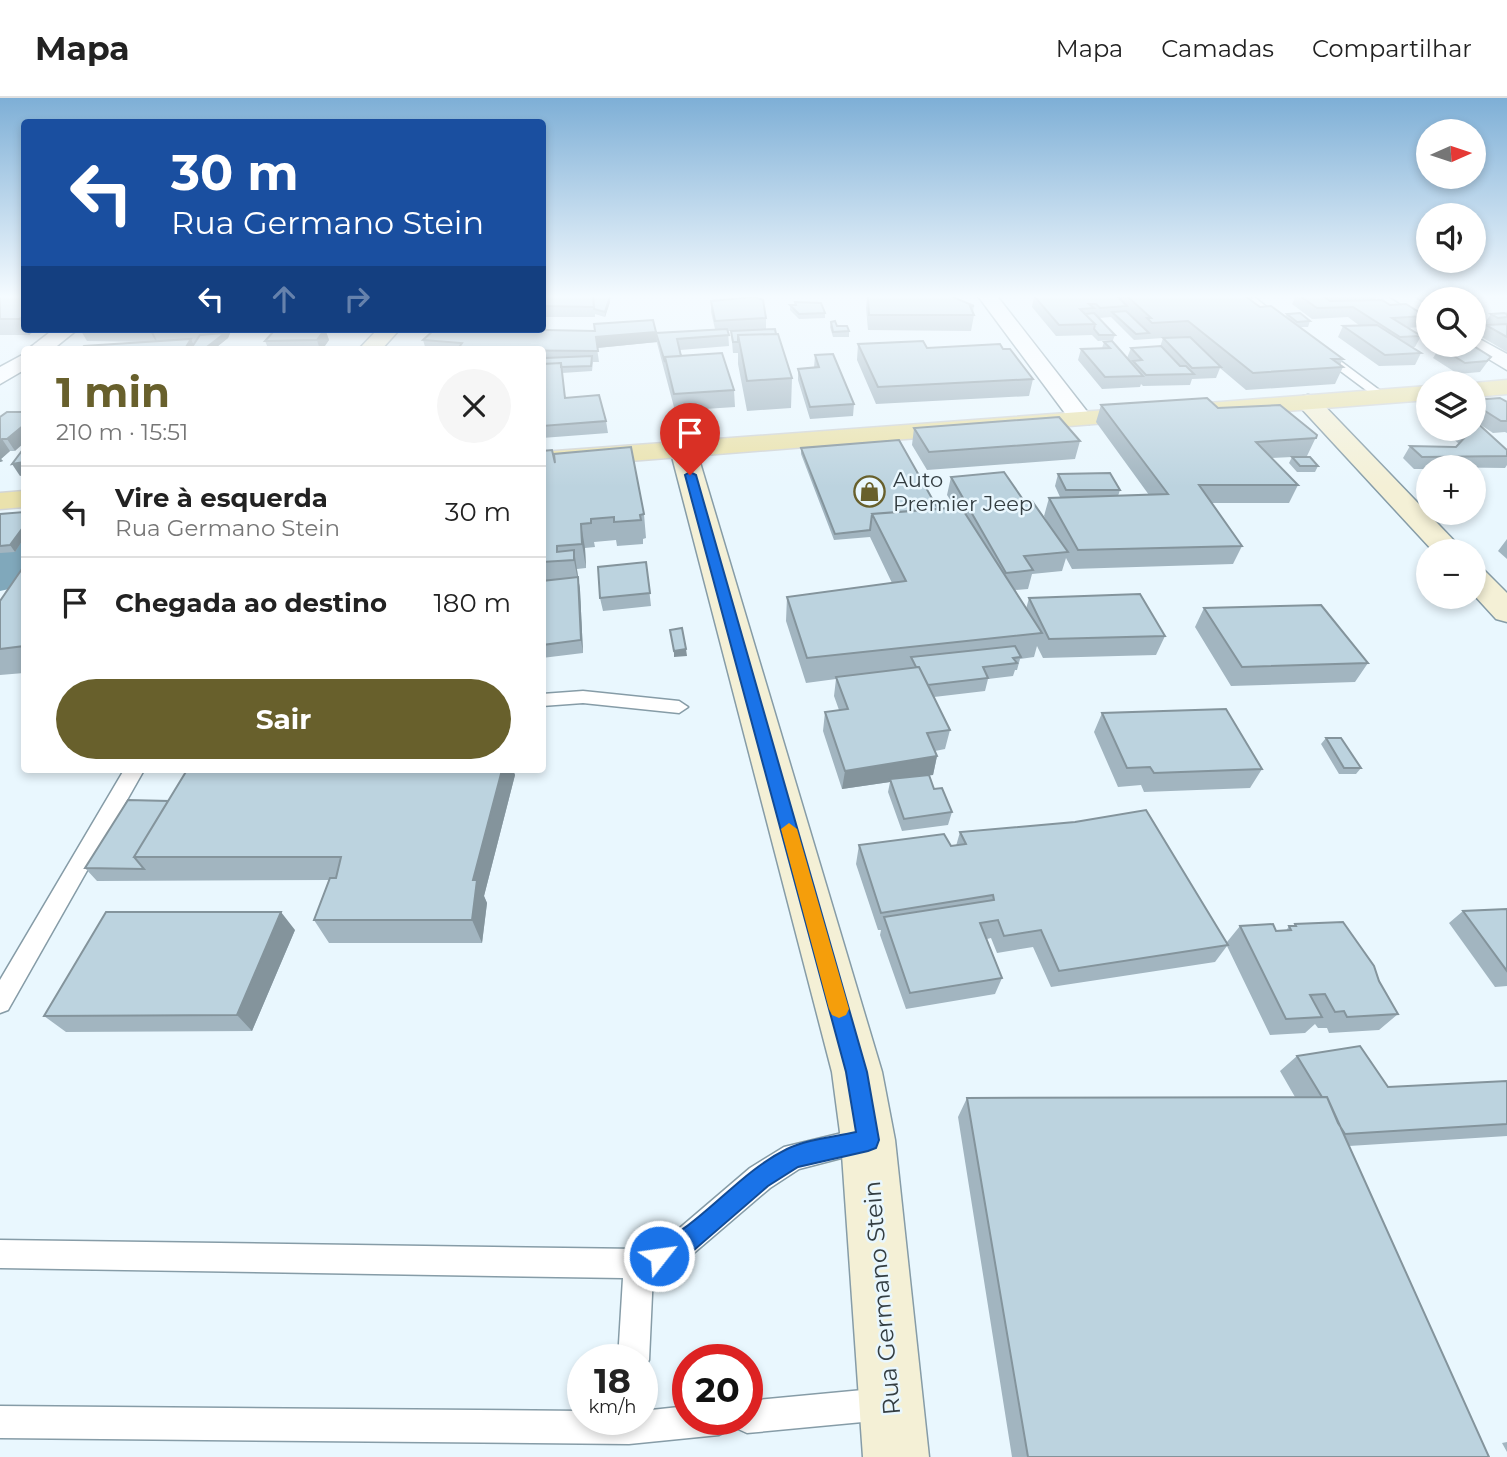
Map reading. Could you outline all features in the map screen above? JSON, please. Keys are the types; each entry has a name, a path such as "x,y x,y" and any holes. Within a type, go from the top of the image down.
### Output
{"main road":[{"path":"1486,389 1507,387"},
{"path":"546,460 1416,394"},
{"path":"0,501 21,499"}],"street":[{"path":"1035,359 1081,419"},
{"path":"0,377 21,362"},
{"path":"1308,402 1438,539"},
{"name":"Rua Germano Stein","path":"683,449 857,1072 868,1140 896,1457"},
{"path":"1486,590 1507,612"}],"lane":[{"path":"1331,359 1382,397"},
{"path":"546,700 583,697 679,707"},
{"path":"0,1002 132,773"},
{"path":"0,1254 639,1264 678,1248 760,1178 794,1157 868,1140"},
{"path":"634,1344 639,1264"},
{"path":"763,1415 892,1403"},
{"path":"0,1422 567,1424"}],"building":[{"path":"546,359 592,359 591,366 561,367 561,363 546,364"},
{"path":"666,359 724,359 734,390 674,394"},
{"path":"743,359 786,359 792,378 747,381"},
{"path":"816,359 835,359 854,404 810,407 798,369 819,367"},
{"path":"865,359 1018,359 1033,379 878,387"},
{"path":"1090,359 1128,359 1143,376 1105,377"},
{"path":"1174,359 1194,374 1146,375 1133,361"},
{"path":"1184,359 1213,359 1221,367 1192,368"},
{"path":"1236,359 1333,359 1343,367 1253,373"},
{"path":"1459,359 1489,359 1465,363"},
{"path":"561,363 565,398 599,395 606,421 546,426 546,364"},
{"path":"1207,398 1218,408 1280,405 1317,435 1316,438 1256,442 1298,485 1199,485 1242,546 1078,550 1049,498 1168,494 1101,405"},
{"path":"1500,398 1507,402 1507,421 1501,421 1486,412 1486,399"},
{"path":"7,412 21,412 21,427 7,439 0,441 0,417"},
{"path":"1059,417 1080,441 929,452 914,428"},
{"path":"1486,431 1507,450 1507,456 1420,455 1410,446 1456,447 1462,441 1486,441"},
{"name":"Auto Premier Jeep","path":"899,440 938,509 872,514 870,530 835,534 801,448"},
{"path":"631,447 644,514 640,515 641,520 614,522 614,517 591,519 591,523 581,524 582,544 557,546 557,552 574,550 574,560 546,562 546,451 552,450 555,463 554,454"},
{"path":"21,452 21,462 12,464"},
{"path":"1292,457 1310,457 1318,466 1300,466"},
{"path":"1004,472 1024,501 1032,501 1068,552 1024,556 1033,570 1006,573 951,477"},
{"path":"1110,473 1120,490 1066,490 1058,474"},
{"path":"961,507 1042,633 807,658 787,597 906,581 872,514"},
{"path":"21,512 21,530 10,545 0,546 0,514"},
{"path":"646,562 650,593 600,598 598,567"},
{"path":"21,570 21,646 0,649 0,601"},
{"path":"578,577 581,640 546,644 546,581"},
{"path":"1140,594 1165,636 1049,639 1029,598"},
{"path":"1321,605 1368,663 1242,667 1204,608"},
{"path":"682,628 686,649 674,651 670,630"},
{"path":"1015,646 1021,657 1013,658 1017,663 983,667 988,678 928,685 911,657"},
{"path":"919,667 950,730 927,733 937,756 845,771 825,712 848,709 836,677"},
{"path":"1226,709 1262,769 1154,773 1150,767 1127,768 1102,713"},
{"path":"1326,738 1341,738 1361,768 1344,768"},
{"path":"185,773 501,773 473,880 477,880 472,920 314,920 330,878 336,878 341,857 134,857"},
{"path":"929,775 934,789 942,788 952,812 904,819 890,779"},
{"path":"128,800 168,801 134,857 144,869 85,868"},
{"path":"1146,810 1228,945 1059,971 1041,930 1004,936 998,920 980,923 1002,978 910,993 884,917 994,900 993,895 881,913 859,845 944,834 951,846 966,844 960,832 1075,822"},
{"path":"1507,909 1507,971 1463,911"},
{"path":"106,912 281,912 237,1015 44,1016"},
{"path":"1343,922 1374,966 1379,981 1398,1014 1347,1017 1344,1011 1335,1012 1325,994 1310,995 1322,1017 1286,1019 1240,926 1273,924 1276,931 1291,930 1289,926 1296,926 1295,924"},
{"path":"1360,1046 1388,1087 1507,1081 1507,1124 1345,1134 1327,1097 1322,1097 1297,1056"},
{"path":"1327,1097 1489,1457 1028,1457 967,1098"}],"waterway":[{"path":"0,576 21,554"}],"slow traffic":[{"path":"789,829 839,1009"}],"place":[{"name":"Auto Premier Jeep","path":"870,492"}],"route":[{"path":"659,1256 678,1248 760,1178 794,1157 868,1140 857,1072 690,475"}]}
